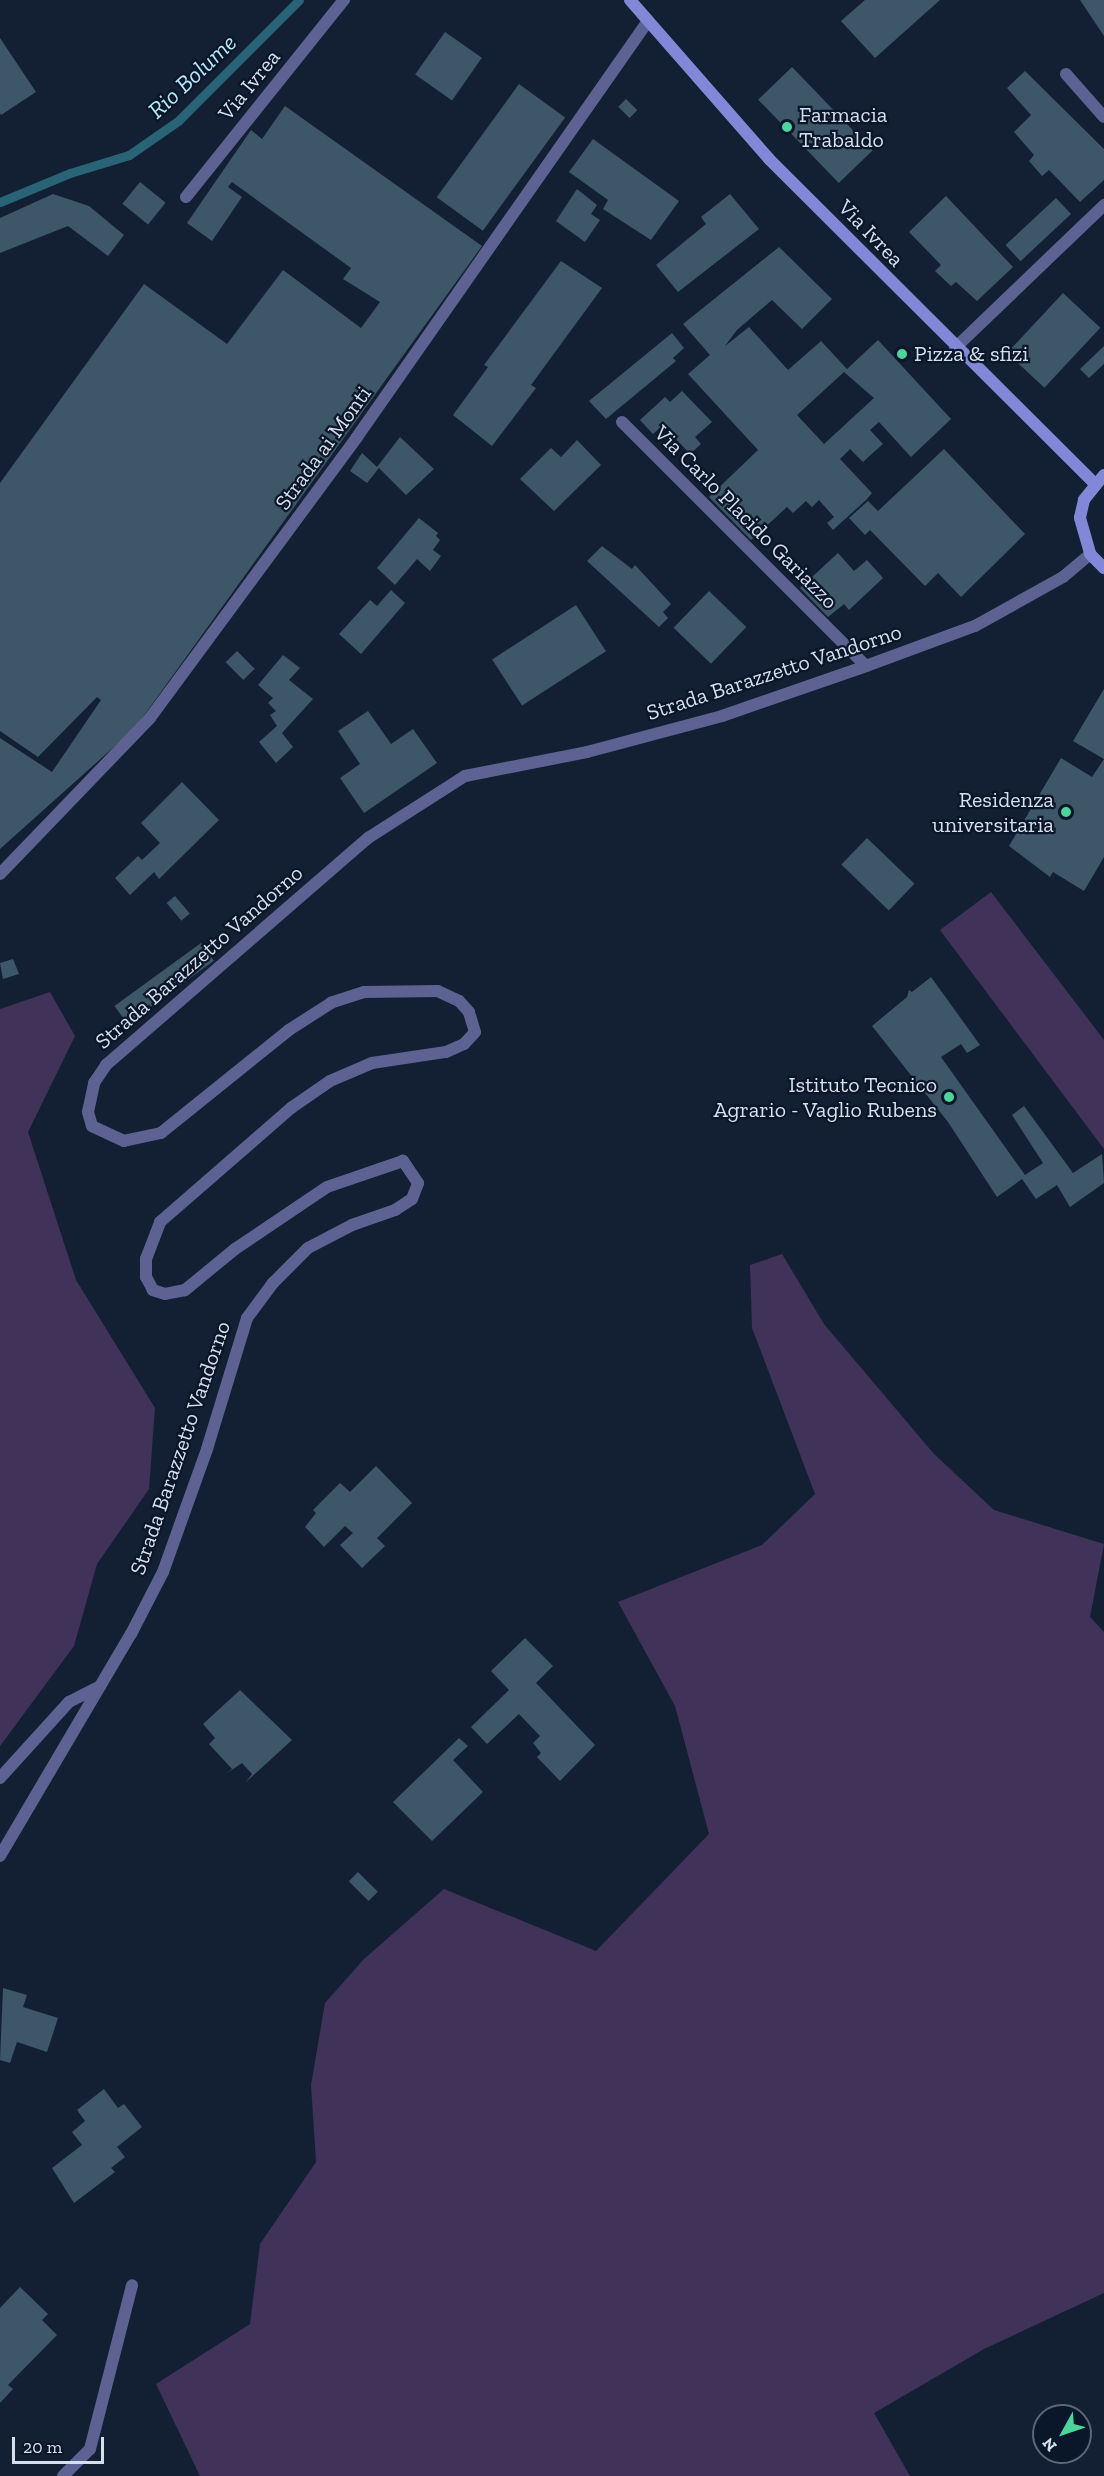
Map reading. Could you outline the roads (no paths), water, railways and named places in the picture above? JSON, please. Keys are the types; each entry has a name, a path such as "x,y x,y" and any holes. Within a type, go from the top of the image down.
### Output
{"main road":[{"name":"Via Ivrea","path":"630,0 769,159 955,348 1094,483"},
{"path":"1104,475 1094,483 1080,518 1090,554 1104,568"}],"street":[{"name":"Via Ivrea","path":"186,196 344,0"},
{"name":"Strada ai Monti","path":"0,874 150,718 357,437 648,21"},
{"path":"1066,74 1104,117"},
{"path":"955,348 1104,205"},
{"name":"Via Carlo Placido Gariazzo","path":"622,422 866,666"},
{"name":"Strada Barazzetto Vandorno","path":"0,1856 101,1686 163,1572 207,1449 248,1318 273,1283 308,1248 352,1225 395,1210 412,1200 418,1184 403,1161 327,1187 235,1249 185,1290 165,1294 153,1290 146,1277 146,1259 160,1222 291,1107 330,1081 372,1063 446,1052 464,1044 475,1032 468,1012 459,1001 438,991 364,992 331,1003 289,1030 161,1133 124,1142 92,1126 88,1112 94,1083 106,1065 368,838 465,776 586,752 722,716 866,666 975,626 1063,577 1090,554"},
{"path":"0,1778 69,1702 101,1686"},
{"path":"63,2476 90,2449 132,2285"}],"waterway":[{"name":"Rio Bolume","path":"0,202 70,173 129,155 178,121 299,0"}],"place":[{"name":"Farmacia Trabaldo","path":"787,127"},
{"name":"Pizza & sfizi","path":"902,354"},
{"name":"Residenza universitaria","path":"1066,812"},
{"name":"Istituto Tecnico Agrario - Vaglio Rubens","path":"949,1097"}]}
